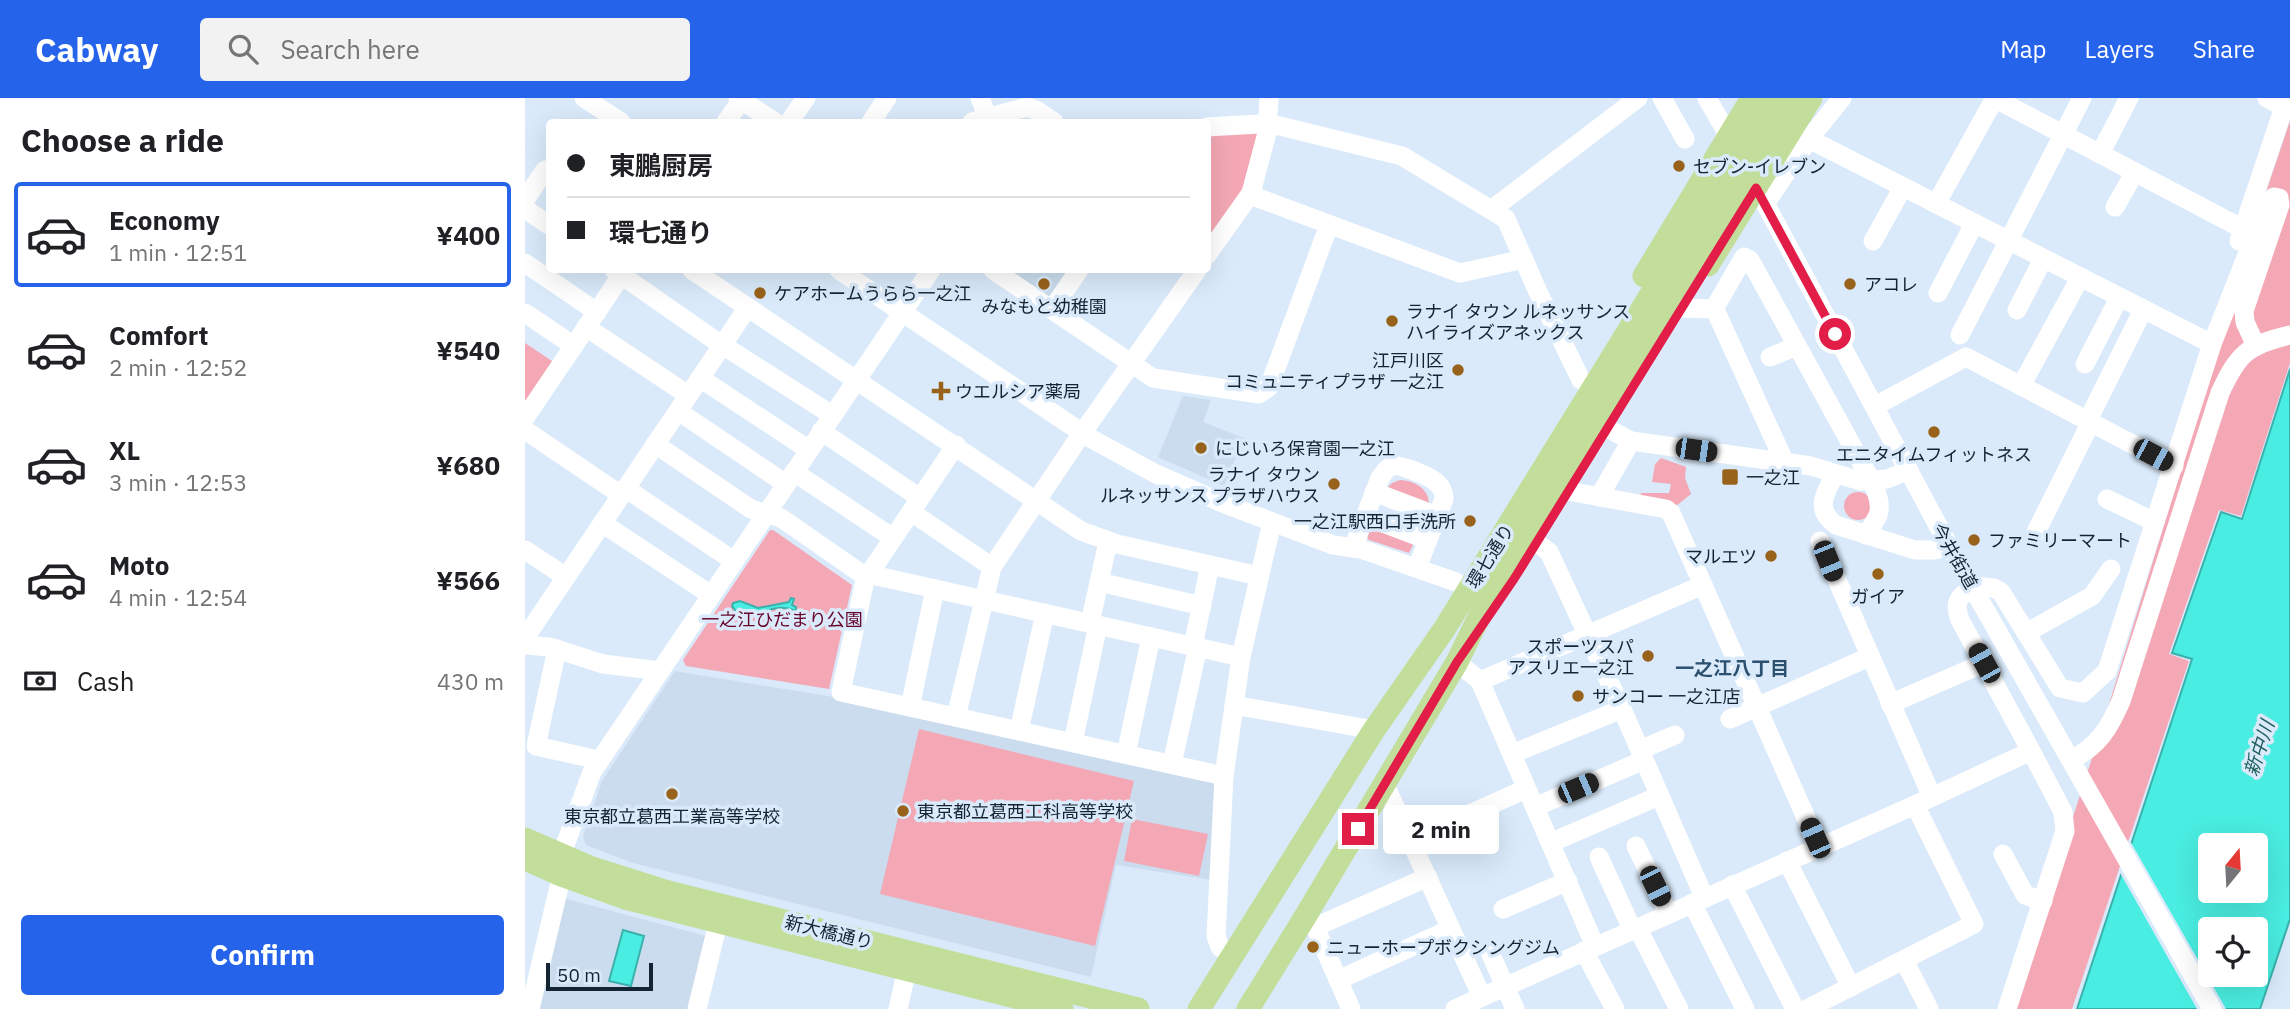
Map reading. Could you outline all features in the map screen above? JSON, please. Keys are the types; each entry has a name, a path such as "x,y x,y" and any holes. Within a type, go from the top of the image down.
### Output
{"main road":[{"path":"1374,730 1456,582 1752,98"},
{"name":"環七通り","path":"1248,1009 1310,922 1385,785 1457,662 1500,574 1772,98"},
{"name":"環七通り","path":"1199,1009 1374,730 1445,628 1518,542 1792,98"},
{"path":"1518,542 1568,491 1680,308 1761,196 1811,98"},
{"name":"新大橋通り","path":"525,839 562,866 625,898 1062,1009"},
{"name":"新大橋通り","path":"525,859 629,881 1138,1009"}],"street":[{"path":"584,98 616,119"},
{"path":"791,119 806,98"},
{"path":"980,98 980,119"},
{"path":"1211,250 1250,195 1267,133 1269,98"},
{"path":"1491,210 1546,171 1637,98"},
{"path":"1662,98 1685,139"},
{"name":"今井街道","path":"1707,98 1875,406 1920,480 1949,545 2211,1009"},
{"path":"1761,196 1842,98"},
{"path":"1936,204 1995,98 2243,229"},
{"path":"1960,335 2082,98"},
{"path":"2100,154 2129,98"},
{"path":"728,119 741,99 771,119"},
{"path":"873,119 886,99"},
{"path":"2211,344 2208,329 2243,229 2275,102"},
{"path":"984,119 1033,103 1051,119"},
{"path":"1211,127 1267,125 1402,156 1506,219 1524,259 1530,288 1549,329 1581,380"},
{"path":"1809,139 2211,344"},
{"path":"525,200 546,171"},
{"path":"2115,207 2135,172"},
{"path":"1873,241 1903,187"},
{"path":"1250,195 1460,273 1524,259"},
{"path":"2007,1009 2025,900 2065,831 2063,812 1956,609 1961,596 1973,586 1994,588 2001,592 2060,688 2083,692 2107,671 2211,344 2266,208 2274,197 2279,198 2280,205 2244,311 2245,322 2263,343"},
{"path":"525,209 546,223"},
{"path":"1938,293 1974,224"},
{"path":"998,273 1153,378 1240,398 1259,394 1269,387 1329,225"},
{"path":"1714,309 1744,257 1750,261 1871,481 1880,503 1878,514 1866,535"},
{"path":"2017,310 2043,259"},
{"path":"525,263 683,403 790,478 893,538"},
{"path":"525,418 592,320 619,273"},
{"path":"623,273 827,423 916,505 992,567"},
{"path":"697,273 1081,531 1108,542 1259,576"},
{"path":"844,273 902,312 920,333 954,339 1082,433 1156,474 1333,545 1353,548 1456,582"},
{"path":"529,1003 566,843 592,772 931,273"},
{"path":"1052,309 1077,273"},
{"path":"956,717 992,567 1195,273"},
{"path":"2021,386 2080,278"},
{"path":"2085,364 2119,298"},
{"path":"525,638 533,609 566,577 748,307"},
{"path":"1680,308 1714,309"},
{"path":"1714,309 1785,463"},
{"path":"2036,532 2143,310"},
{"path":"525,313 574,346"},
{"path":"2071,760 2095,745 2116,713 2220,393 2232,366 2243,354 2263,343 2290,335"},
{"path":"1770,357 1797,346"},
{"path":"1875,406 1966,357 2174,466"},
{"path":"700,378 809,450"},
{"path":"1607,428 1631,441 1811,466 1871,481 1920,480"},
{"path":"525,430 734,561"},
{"path":"1599,498 1631,441"},
{"path":"655,444 751,509 781,519 859,572 1241,657"},
{"path":"956,445 865,580 841,692 1224,776"},
{"path":"1353,548 1374,492 1386,470 1392,466 1402,466 1440,485 1444,499 1417,568"},
{"path":"1835,474 1825,497 1824,513 1836,525 1915,550 1934,550 1949,545"},
{"path":"1568,491 1666,509 1671,513 1819,847"},
{"path":"1374,492 1437,516"},
{"path":"2107,499 2155,522"},
{"path":"1365,516 1428,540"},
{"path":"1234,956 1220,947 1216,936 1224,776 1241,657 1272,522"},
{"path":"602,523 711,595"},
{"path":"1807,1009 1974,924 1923,801 1890,704 1820,541"},
{"path":"1073,743 1108,542"},
{"path":"1518,542 1549,552 1642,755 1698,900 1745,1009"},
{"path":"525,550 566,577"},
{"path":"1172,764 1210,565"},
{"path":"2026,633 2092,596 2111,569"},
{"path":"1099,582 1202,606"},
{"path":"1480,681 1703,585"},
{"path":"910,707 935,589"},
{"path":"1019,730 1045,613"},
{"path":"1126,754 1151,637"},
{"path":"525,645 557,649 603,664 660,671"},
{"path":"557,649 537,746 590,758 598,763"},
{"path":"1730,719 1869,657"},
{"path":"1457,662 1480,681 1568,881 1590,948 1615,1009"},
{"path":"1890,704 1984,663"},
{"path":"1234,705 1374,730"},
{"path":"1512,754 1622,709"},
{"path":"1412,841 1642,755 1675,735"},
{"path":"1455,1009 2031,751"},
{"path":"1385,785 1482,997"},
{"path":"1550,843 1659,796"},
{"path":"1636,846 1668,913"},
{"path":"2003,854 2025,900"},
{"path":"1599,857 1679,1009"},
{"path":"1787,861 1850,987"},
{"path":"1351,1009 1310,922 1428,877"},
{"path":"1503,909 1568,881"},
{"path":"1732,885 1795,1009"},
{"path":"697,1009 718,923"},
{"path":"1338,980 1451,929"},
{"path":"1489,950 1515,1009"},
{"path":"1903,960 1929,1009"},
{"path":"898,1009 907,969"}],"shaded area":[{"name":"みなもと幼稚園","path":"1009,273 1070,273 1052,299"},
{"name":"にじいろ保育園一之江","path":"1183,396 1211,400 1203,422 1244,438 1224,486 1158,457"},
{"name":"東京都立葛西工科高等学校","path":"675,671 833,697 1212,779 1217,786 1212,880 1116,865 1091,977 633,863 586,845 583,836 602,781"},
{"path":"563,898 706,936 690,1009 538,1009"}],"green space":[{"path":"2290,121 2290,363 2241,516 2219,510 2169,654 2189,661 2072,1009 2011,1009 2103,724"},
{"path":"1257,131 1261,136 1246,191 1211,237 1211,134"},
{"path":"525,343 555,363 525,407"},
{"path":"1661,458 1686,467 1685,478 1691,494 1676,506 1639,502 1641,493 1669,493 1671,484 1652,482 1655,464"},
{"path":"1400,480 1421,487 1427,494 1429,505 1387,488"},
{"path":"1858,492 1868,496 1872,506 1868,516 1858,520 1848,516 1844,506 1848,496"},
{"path":"1372,525 1415,541 1409,553 1369,540 1367,537"},
{"name":"一之江ひだまり公園","path":"770,530 852,585 829,689 686,666 683,660"},
{"path":"919,729 1134,781 1095,946 880,894"},
{"path":"1132,819 1208,834 1199,876 1124,861"}],"water":[{"name":"新中川","path":"2290,369 2290,919 2268,985 2268,917 2198,917 2198,987 2267,987 2260,1009 2077,1009 2192,659 2172,653 2221,512 2242,519"},
{"path":"791,598 794,599 792,605 796,607 796,611 776,608 745,617 737,613 732,606 740,601 758,608 789,602"},
{"path":"623,930 644,936 631,986 609,981"}],"pier":[{"path":"2129,839 2198,960 2198,987 2213,987 2226,1009 2197,1009 2119,871"}],"place":[{"name":"セブン-イレブン","path":"1679,166"},
{"name":"みなもと幼稚園","path":"1044,284"},
{"name":"アコレ","path":"1850,284"},
{"name":"ケアホームうらら一之江","path":"760,293"},
{"name":"ラナイ タウン ルネッサンス ハイライズアネックス","path":"1392,321"},
{"name":"江戸川区 コミュニティプラザ 一之江","path":"1458,370"},
{"name":"ウエルシア薬局","path":"941,391"},
{"name":"エニタイムフィットネス","path":"1934,432"},
{"name":"にじいろ保育園一之江","path":"1201,448"},
{"name":"一之江","path":"1730,477"},
{"name":"ラナイ タウン ルネッサンス プラザハウス","path":"1334,484"},
{"name":"一之江駅西口手洗所","path":"1470,521"},
{"name":"ファミリーマート","path":"1974,540"},
{"name":"マルエツ","path":"1771,556"},
{"name":"ガイア","path":"1878,574"},
{"name":"スポーツスパ アスリエ一之江","path":"1648,656"},
{"name":"サンコー 一之江店","path":"1578,696"},
{"name":"東京都立葛西工業高等学校","path":"672,794"},
{"name":"東京都立葛西工科高等学校","path":"903,811"},
{"name":"ニューホープボクシングジム","path":"1313,947"}],"district":[{"name":"一之江八丁目","path":"1732,668"}],"route":[{"path":"1358,829 1457,662 1514,579 1756,188 1835,334"}]}
